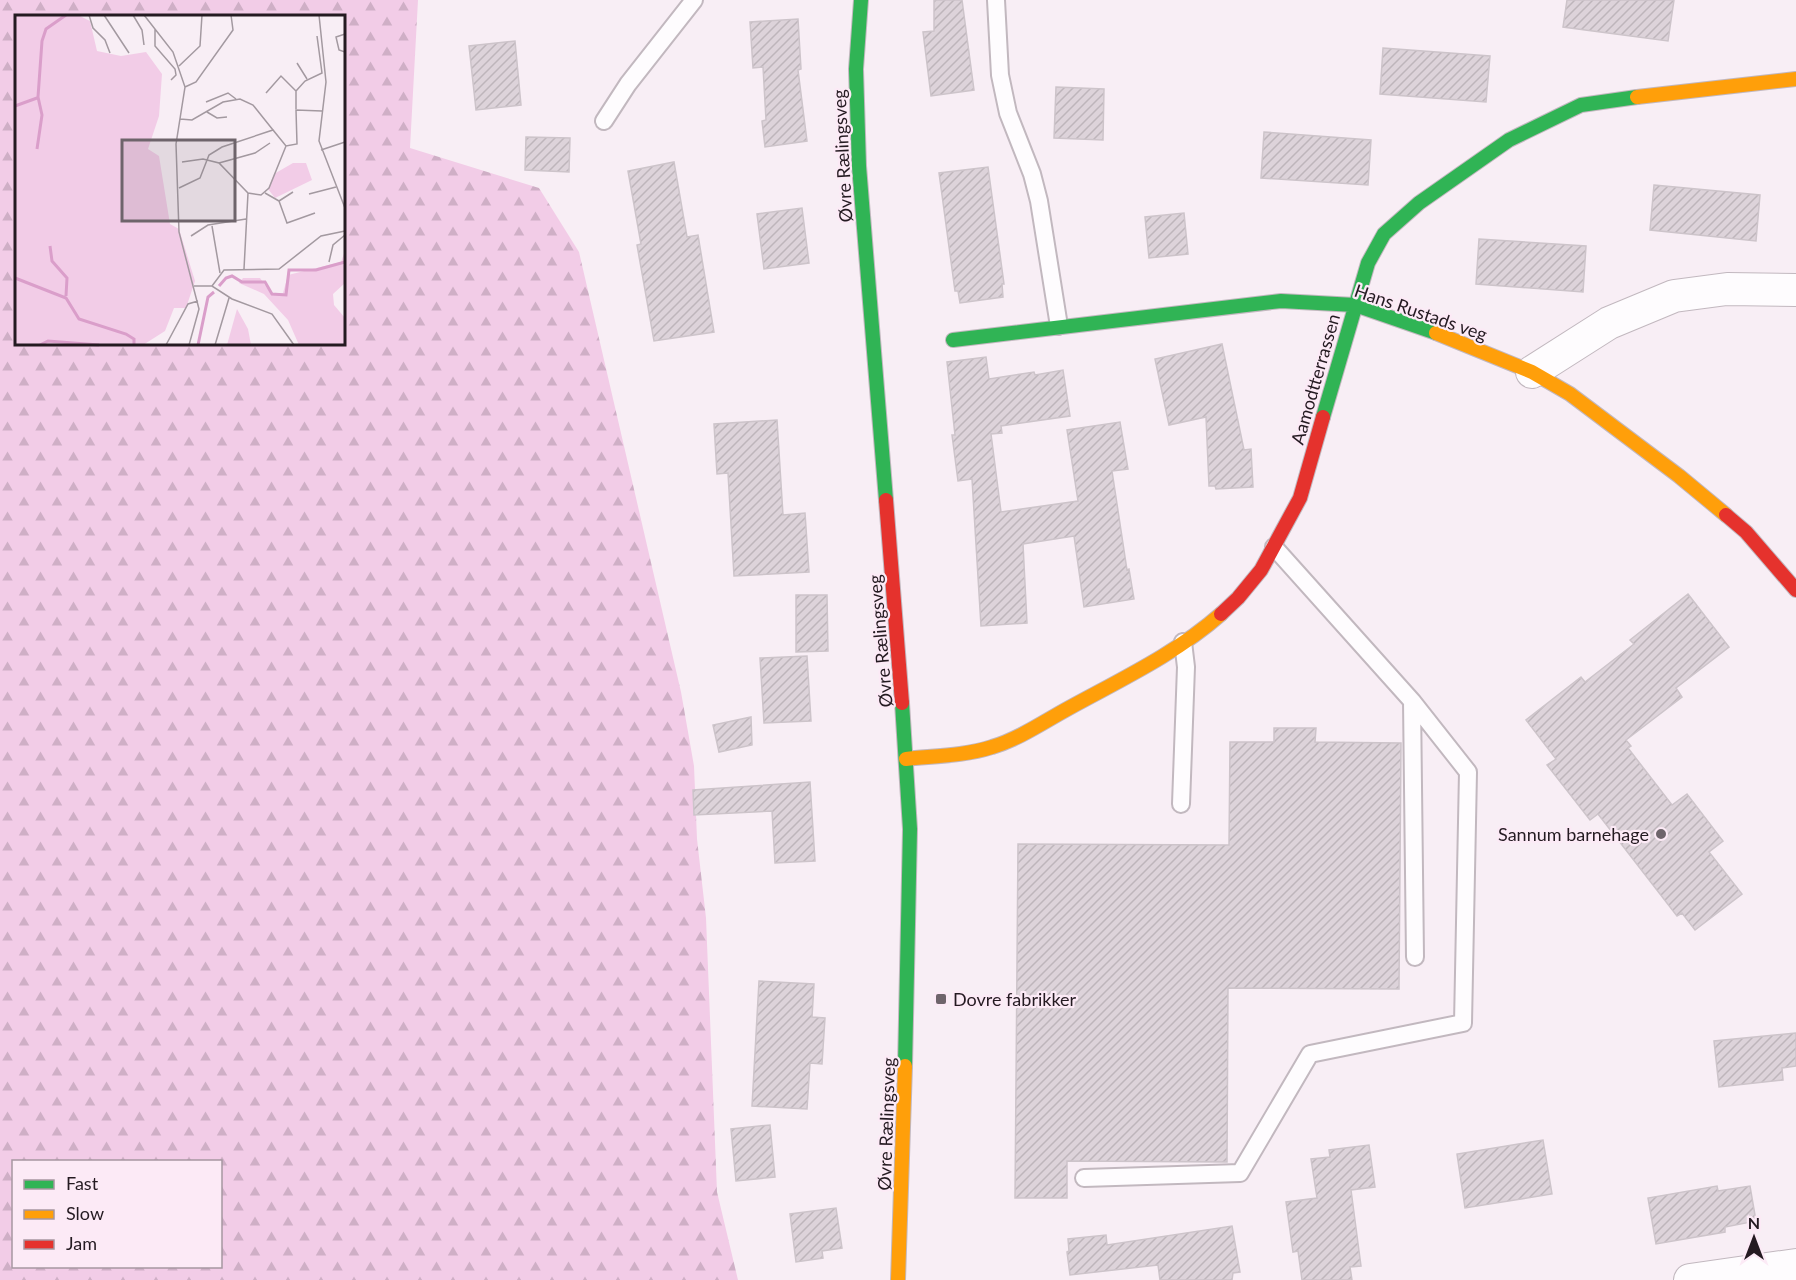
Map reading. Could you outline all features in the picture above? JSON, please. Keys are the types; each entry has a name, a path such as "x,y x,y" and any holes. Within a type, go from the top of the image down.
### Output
{"street":[{"name":"Øvre Rælingsveg","path":"861,0 856,69 859,166 897,630 910,829 907,1054 898,1280"},
{"name":"Aamodtterrassen","path":"906,759 942,757 993,747 1018,736 1138,670 1183,642 1215,619 1238,598 1261,570 1300,498 1368,263 1384,234 1419,203 1509,140 1581,105 1696,89 1796,79"},
{"path":"1532,372 1609,323 1674,296 1727,289 1796,290"},
{"name":"Hans Rustads veg","path":"952,340 1281,301 1355,305 1435,333 1532,372 1570,394 1696,490 1746,532 1796,590"},
{"path":"1690,1280 1796,1265"}],"lane":[{"path":"604,121 628,84 694,0"},
{"path":"996,0 1002,84 1008,113 1032,174 1039,201 1059,326"},
{"path":"1084,1178 1240,1173 1310,1054 1463,1023 1468,772 1413,701 1274,547"},
{"path":"1181,804 1186,667 1183,642"},
{"path":"1413,701 1414,957"}],"green space":[{"path":"0,0 418,0 410,148 539,188 579,252 681,692 694,766 697,839 706,918 717,1192 738,1280 0,1280"}],"building":[{"path":"934,0 962,0 974,90 931,96 923,32 934,31"},
{"path":"1567,0 1674,0 1668,41 1563,27"},
{"path":"798,19 801,69 798,70 807,141 765,147 762,121 766,120 763,67 753,68 750,22"},
{"path":"515,41 521,105 476,110 469,46"},
{"path":"1383,48 1490,56 1486,102 1380,94"},
{"path":"1056,87 1104,89 1103,140 1054,138"},
{"path":"1264,132 1371,140 1368,185 1261,178"},
{"path":"526,137 570,138 569,172 525,170"},
{"path":"674,162 687,237 698,235 714,332 654,341 637,245 641,244 628,171"},
{"path":"988,167 1004,284 1002,284 1003,297 960,303 958,291 955,291 939,173"},
{"path":"1654,185 1760,195 1756,241 1650,230"},
{"path":"802,208 809,263 764,269 757,214"},
{"path":"1184,213 1188,254 1149,258 1145,217"},
{"path":"1479,239 1586,246 1583,292 1476,284"},
{"path":"1222,344 1244,450 1251,449 1253,487 1216,489 1215,486 1209,486 1206,417 1169,425 1155,359"},
{"path":"986,357 989,379 1063,370 1070,416 1001,426 1002,433 991,434 1001,512 1078,501 1067,430 1120,422 1128,469 1112,471 1127,570 1129,569 1134,599 1084,607 1074,536 1023,544 1027,623 981,626 972,479 958,481 947,362"},
{"path":"777,420 783,515 805,513 809,572 734,576 728,473 717,474 714,424"},
{"path":"1688,594 1729,647 1676,688 1682,697 1626,740 1631,746 1628,748 1672,805 1687,794 1723,841 1709,852 1742,894 1695,930 1682,913 1677,916 1598,814 1590,820 1547,765 1556,759 1526,720 1581,677 1585,682 1634,644 1630,640"},
{"path":"796,595 827,595 828,651 796,652"},
{"path":"807,656 811,721 764,723 760,658"},
{"path":"751,717 752,745 719,752 713,725"},
{"path":"1274,728 1316,728 1315,742 1401,743 1399,989 1228,988 1227,1162 1067,1161 1067,1198 1015,1198 1018,844 1229,845 1230,742 1274,742"},
{"path":"810,782 815,861 775,863 772,811 694,815 693,790"},
{"path":"759,981 814,984 812,1017 825,1018 822,1064 810,1063 807,1109 752,1106"},
{"path":"1796,1033 1796,1066 1782,1068 1783,1080 1719,1087 1714,1041"},
{"path":"770,1125 775,1177 736,1181 731,1129"},
{"path":"1543,1140 1552,1194 1465,1208 1457,1154"},
{"path":"1369,1145 1375,1187 1351,1190 1361,1266 1350,1267 1352,1280 1302,1280 1298,1251 1293,1252 1286,1202 1317,1198 1311,1159 1330,1157 1329,1150"},
{"path":"1717,1186 1718,1191 1750,1186 1756,1221 1725,1227 1725,1232 1656,1244 1648,1198"},
{"path":"836,1208 842,1248 822,1251 823,1258 796,1262 790,1214"},
{"path":"1232,1226 1240,1272 1233,1273 1232,1280 1160,1280 1158,1265 1070,1275 1068,1239 1106,1235 1107,1245"}],"traffic: fast":[{"path":"861,0 856,69 859,166 886,500"},
{"path":"1323,417 1368,263 1384,234 1419,203 1509,140 1581,105 1637,97"},
{"path":"953,340 1281,301 1355,305 1436,333"},
{"path":"902,703 910,829 905,1066"}],"traffic: slow":[{"path":"1637,97 1796,79"},
{"path":"1436,333 1532,372 1570,394 1679,476 1726,515"},
{"path":"906,759 971,752 1012,739 1167,653 1221,614"},
{"path":"898,1280 905,1066"}],"traffic: jam":[{"path":"1221,614 1238,598 1261,570 1300,498 1323,417"},
{"path":"886,500 902,703"},
{"path":"1726,515 1746,532 1796,590"}],"place":[{"name":"Sannum barnehage","path":"1661,834"},
{"name":"Dovre fabrikker","path":"941,999"}]}
